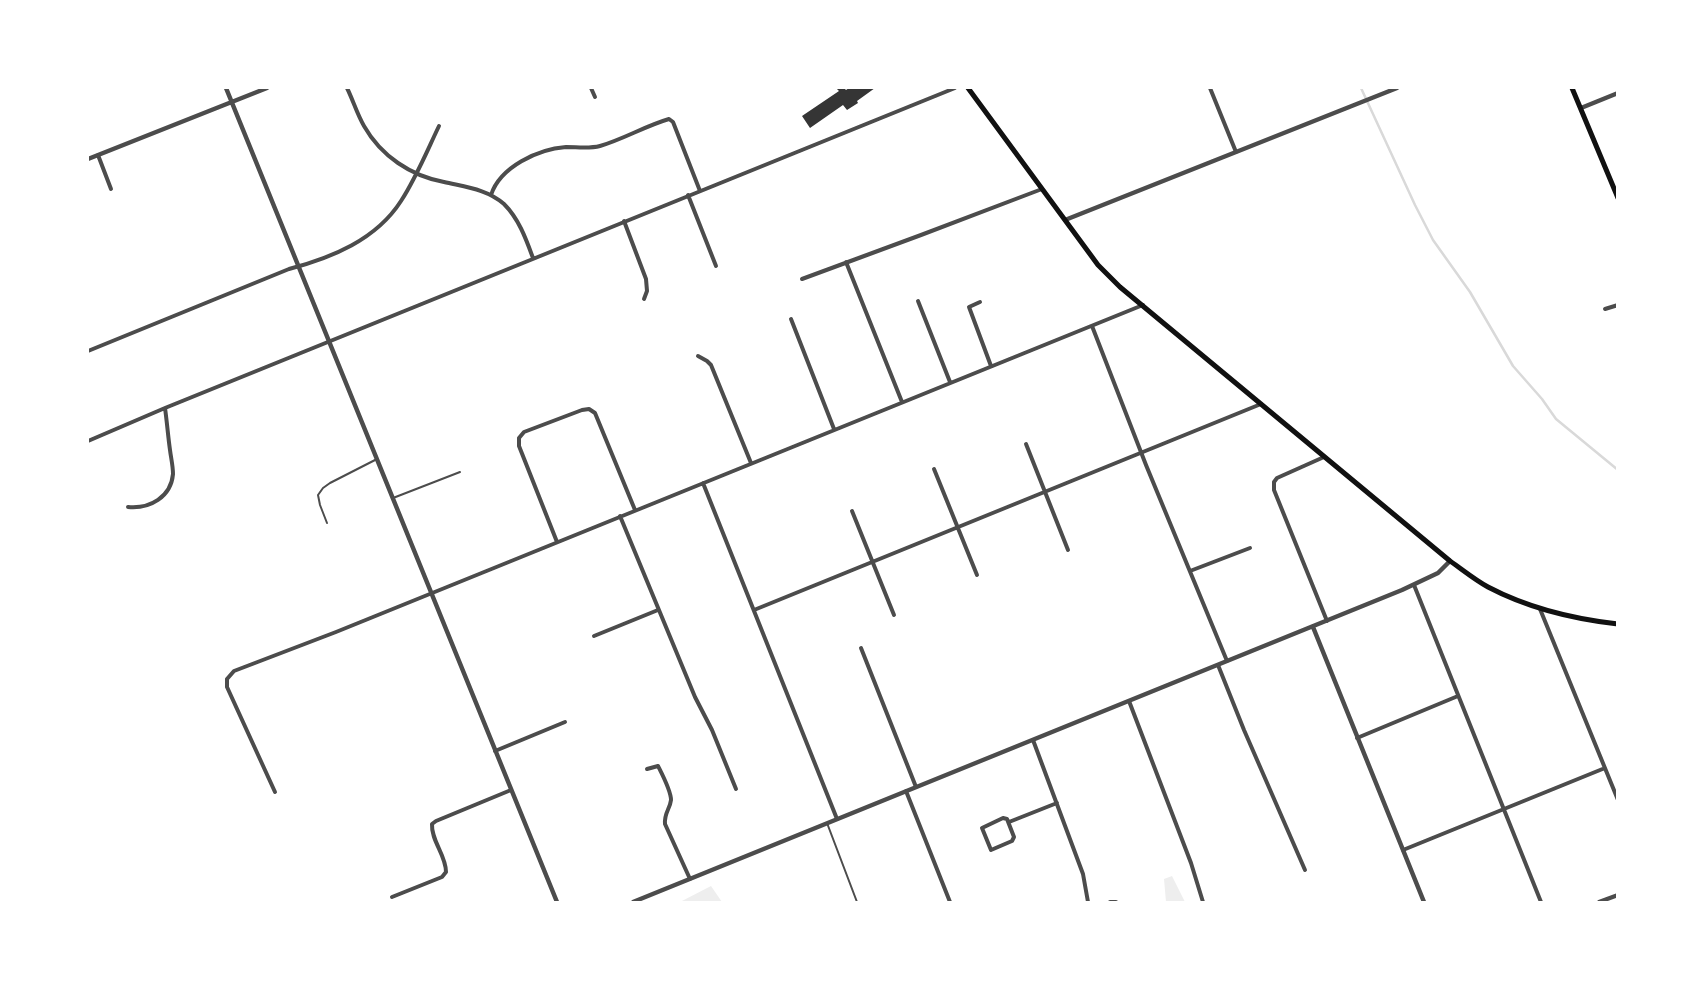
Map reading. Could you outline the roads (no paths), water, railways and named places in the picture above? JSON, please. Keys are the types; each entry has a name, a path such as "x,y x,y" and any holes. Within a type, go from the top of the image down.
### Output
{"main road":[{"path":"968,88 1098,265 1120,287 1450,561 1487,586 1540,609 1618,624"},
{"path":"1572,88 1618,198"}],"street":[{"path":"226,88 557,902"},
{"path":"88,159 267,88"},
{"path":"347,88 364,126 375,142 387,154 416,174 480,190 504,204 513,214 534,258"},
{"path":"591,88 595,96"},
{"path":"88,441 329,341 955,88"},
{"path":"1210,88 1236,152"},
{"path":"1065,220 1397,88"},
{"path":"1581,108 1618,93"},
{"path":"491,195 493,188 503,176 516,165 532,156 565,147 597,147 666,120 671,120 700,191"},
{"path":"88,351 289,269 341,251 366,236 396,208 416,174 439,126"},
{"path":"98,155 111,189"},
{"path":"802,279 1042,188"},
{"path":"688,195 716,266"},
{"path":"624,221 647,283 644,299"},
{"path":"846,262 902,402"},
{"path":"918,301 950,382"},
{"path":"980,302 969,307 991,366"},
{"path":"275,792 227,687 227,679 234,670 336,632 1143,305"},
{"path":"1605,309 1618,305"},
{"path":"791,320 834,429"},
{"path":"1092,326 1227,661"},
{"path":"698,356 708,360 711,365 751,463"},
{"path":"754,610 874,563 1261,404"},
{"path":"128,507 144,506 156,501 169,487 173,469 165,408"},
{"path":"557,542 518,446 519,438 524,432 582,410 589,409 595,412 635,510"},
{"path":"1026,444 1068,550"},
{"path":"1324,457 1277,478 1274,482 1274,490 1327,621"},
{"path":"934,469 977,575"},
{"path":"703,483 837,819"},
{"path":"852,511 894,615"},
{"path":"620,516 658,610 695,697 712,730 736,789"},
{"path":"1190,570 1250,548"},
{"path":"633,902 1414,585 1438,573 1450,561"},
{"path":"1414,585 1541,902"},
{"path":"1540,609 1618,800"},
{"path":"594,636 658,610"},
{"path":"1313,627 1424,902"},
{"path":"861,648 916,787"},
{"path":"1218,665 1305,870"},
{"path":"1357,738 1458,696"},
{"path":"1129,701 1191,863 1203,902"},
{"path":"495,751 565,722"},
{"path":"1033,740 1083,874 1088,902"},
{"path":"646,769 658,766 664,779 671,800 665,816 665,824 690,880"},
{"path":"1403,850 1605,768"},
{"path":"392,897 442,877 446,872 446,865 432,831 432,824 436,820 511,790"},
{"path":"906,791 950,902"},
{"path":"1009,822 1057,803"},
{"path":"1003,818 1009,822 1014,837 1012,841 991,850 982,828 1003,818"},
{"path":"1598,902 1618,895"},
{"path":"1110,902 1116,902"}],"lane":[{"path":"327,523 318,495 323,488 377,459"},
{"path":"393,498 460,472"},
{"path":"828,823 857,902"}],"waterway":[{"path":"1361,88 1433,240 1470,292 1513,366 1542,399 1556,419 1618,470"}]}
